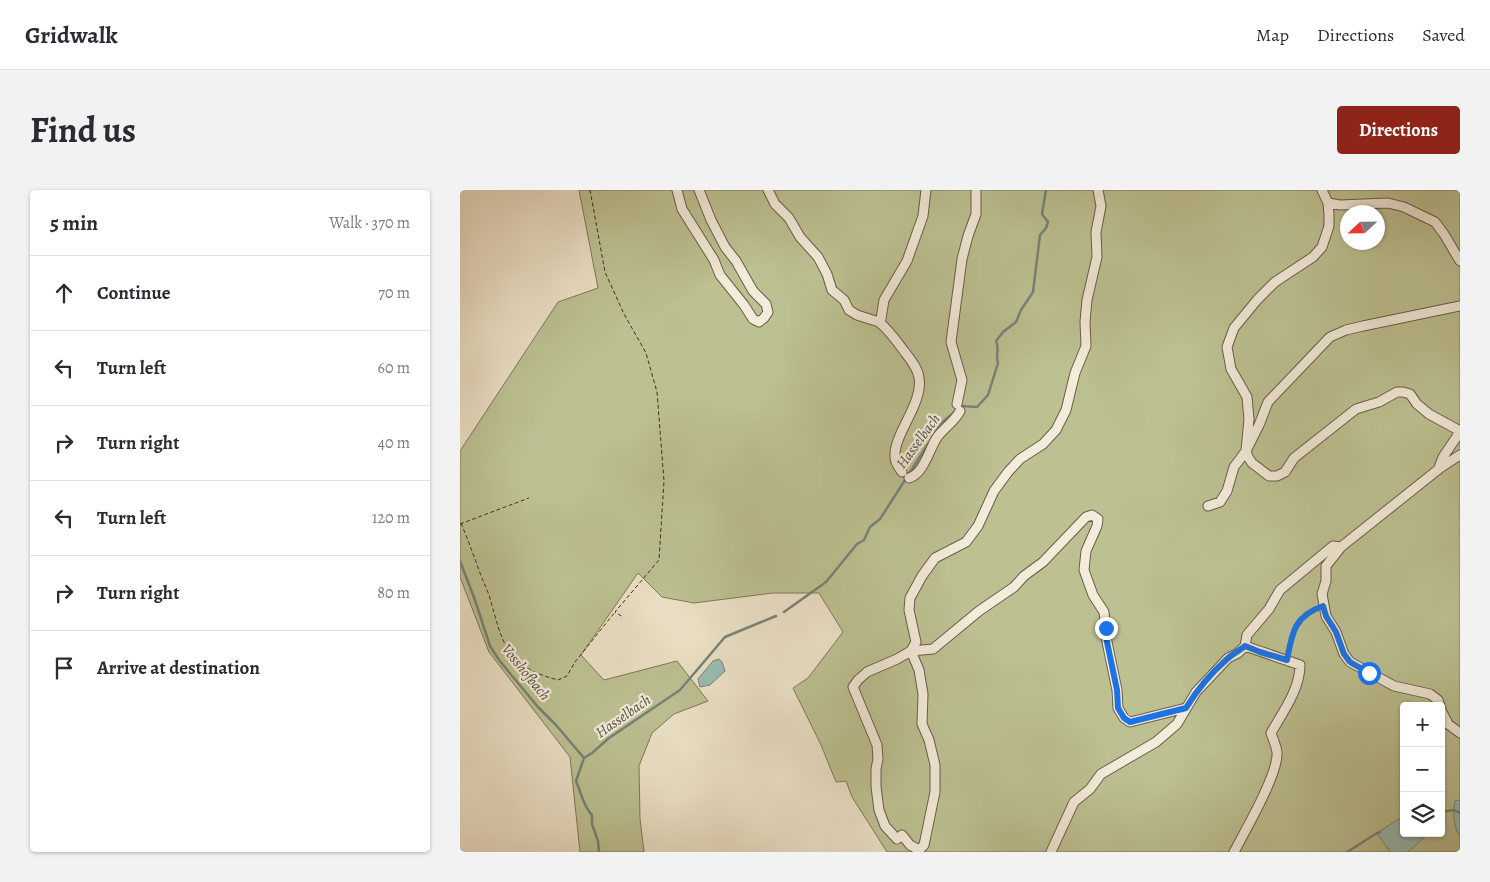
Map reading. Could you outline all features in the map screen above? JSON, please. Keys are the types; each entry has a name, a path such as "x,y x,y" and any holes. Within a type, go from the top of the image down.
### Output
{"lane":[{"path":"677,190 682,209 714,260 720,275 753,319 759,322 768,312 766,304 753,291 736,261 725,247 711,220 699,190"},
{"path":"768,190 775,204 818,257 827,274 832,290 844,300 848,310 857,316 879,322 887,328 919,376 918,400 894,452 896,462 906,475 919,472 939,436 957,417 962,380 951,342 962,259 976,214 976,190"},
{"path":"879,322 884,300 907,261 923,216 926,190"},
{"path":"1322,190 1328,204 1329,226 1322,247 1313,257 1275,282 1257,300 1234,328 1227,347 1231,369 1247,397 1249,419 1246,451 1252,463 1264,473 1269,476 1277,476 1285,472 1294,458 1307,446 1356,409 1379,402 1397,392 1404,392 1410,394 1417,404 1430,414 1460,431 1443,457 1438,470"},
{"path":"911,651 916,642 909,610 910,598 922,576 935,558 966,542 978,526 994,491 1008,472 1020,460 1043,444 1056,430 1066,410 1075,372 1086,346 1085,322 1097,257 1096,232 1101,206 1097,191"},
{"path":"1328,204 1388,203 1404,207 1435,222 1460,261"},
{"path":"1208,506 1220,502 1227,491 1234,467 1246,451 1268,402 1330,337 1346,330 1460,306"},
{"path":"1439,702 1430,694 1394,686 1350,662 1344,654 1336,632 1326,616 1322,594 1326,581 1326,566 1342,547 1438,470 1454,458 1460,456"},
{"path":"911,651 919,670 923,694 922,724 929,740 935,765 936,792 924,845 919,850 910,845 902,835 897,839 885,826 879,810 876,788 877,745 853,687 867,672 897,660 911,651 933,649 979,611 1014,588 1024,576 1043,562 1086,517 1092,515 1098,519 1098,526 1086,551 1084,570 1093,594 1104,612 1107,642 1117,690 1118,708 1124,718 1130,722 1186,708"},
{"path":"1051,852 1074,802 1090,788 1101,774 1156,742 1177,724 1196,692 1228,658 1238,653 1245,646 1247,635 1269,609 1280,590 1333,546 1342,547"},
{"path":"1234,852 1268,784 1277,752 1271,733 1300,676 1300,665 1245,646"},
{"path":"1445,718 1448,724 1460,733"}],"path":[{"path":"529,498 460,523 488,594 495,620 510,654 522,666 558,680 567,676 575,662 659,560 664,481 657,392 646,353 624,314 605,272 590,190"},
{"path":"1287,660 1292,634 1300,618 1313,609 1323,606"},
{"path":"615,612 623,617"}],"green space":[{"path":"579,190 1460,190 1460,852 887,852 852,797 846,781 836,782 821,745 793,688 808,678 843,632 819,593 773,593 694,603 662,597 638,573 581,655 604,680 677,661 708,701 674,714 652,733 639,766 640,819 644,852 580,852 570,757 489,652 460,577 460,451 558,302 598,288"}],"water":[{"path":"719,659 725,671 710,685 700,687 698,679 713,661"},
{"path":"1460,800 1460,836 1456,829 1454,815 1455,801"},
{"path":"1400,819 1400,837 1425,837 1408,852 1390,852 1377,833"}],"waterway":[{"name":"Hasselbach","path":"934,435 940,424 962,406 977,407 988,395 998,363 996,341 1003,332 1016,322 1021,310 1033,292 1040,235 1048,222 1042,214 1046,190"},
{"name":"Hasselbach","path":"784,612 826,582 857,544 864,540 870,527 880,519 928,444"},
{"name":"Vosshofbach","path":"460,561 490,646 499,660 538,707 584,758"},
{"name":"Hasselbach","path":"599,852 598,841 592,824 592,815 584,803 576,781 584,758 609,738 680,690 725,637 776,616"},
{"path":"1445,811 1454,810 1460,813"},
{"path":"1347,852 1380,832"}],"route":[{"path":"1106,628 1117,690 1118,708 1124,718 1130,722 1186,708 1196,692 1228,658 1238,653 1245,646 1287,660 1292,634 1300,618 1313,609 1323,606 1344,654 1350,662 1369,673"}]}
